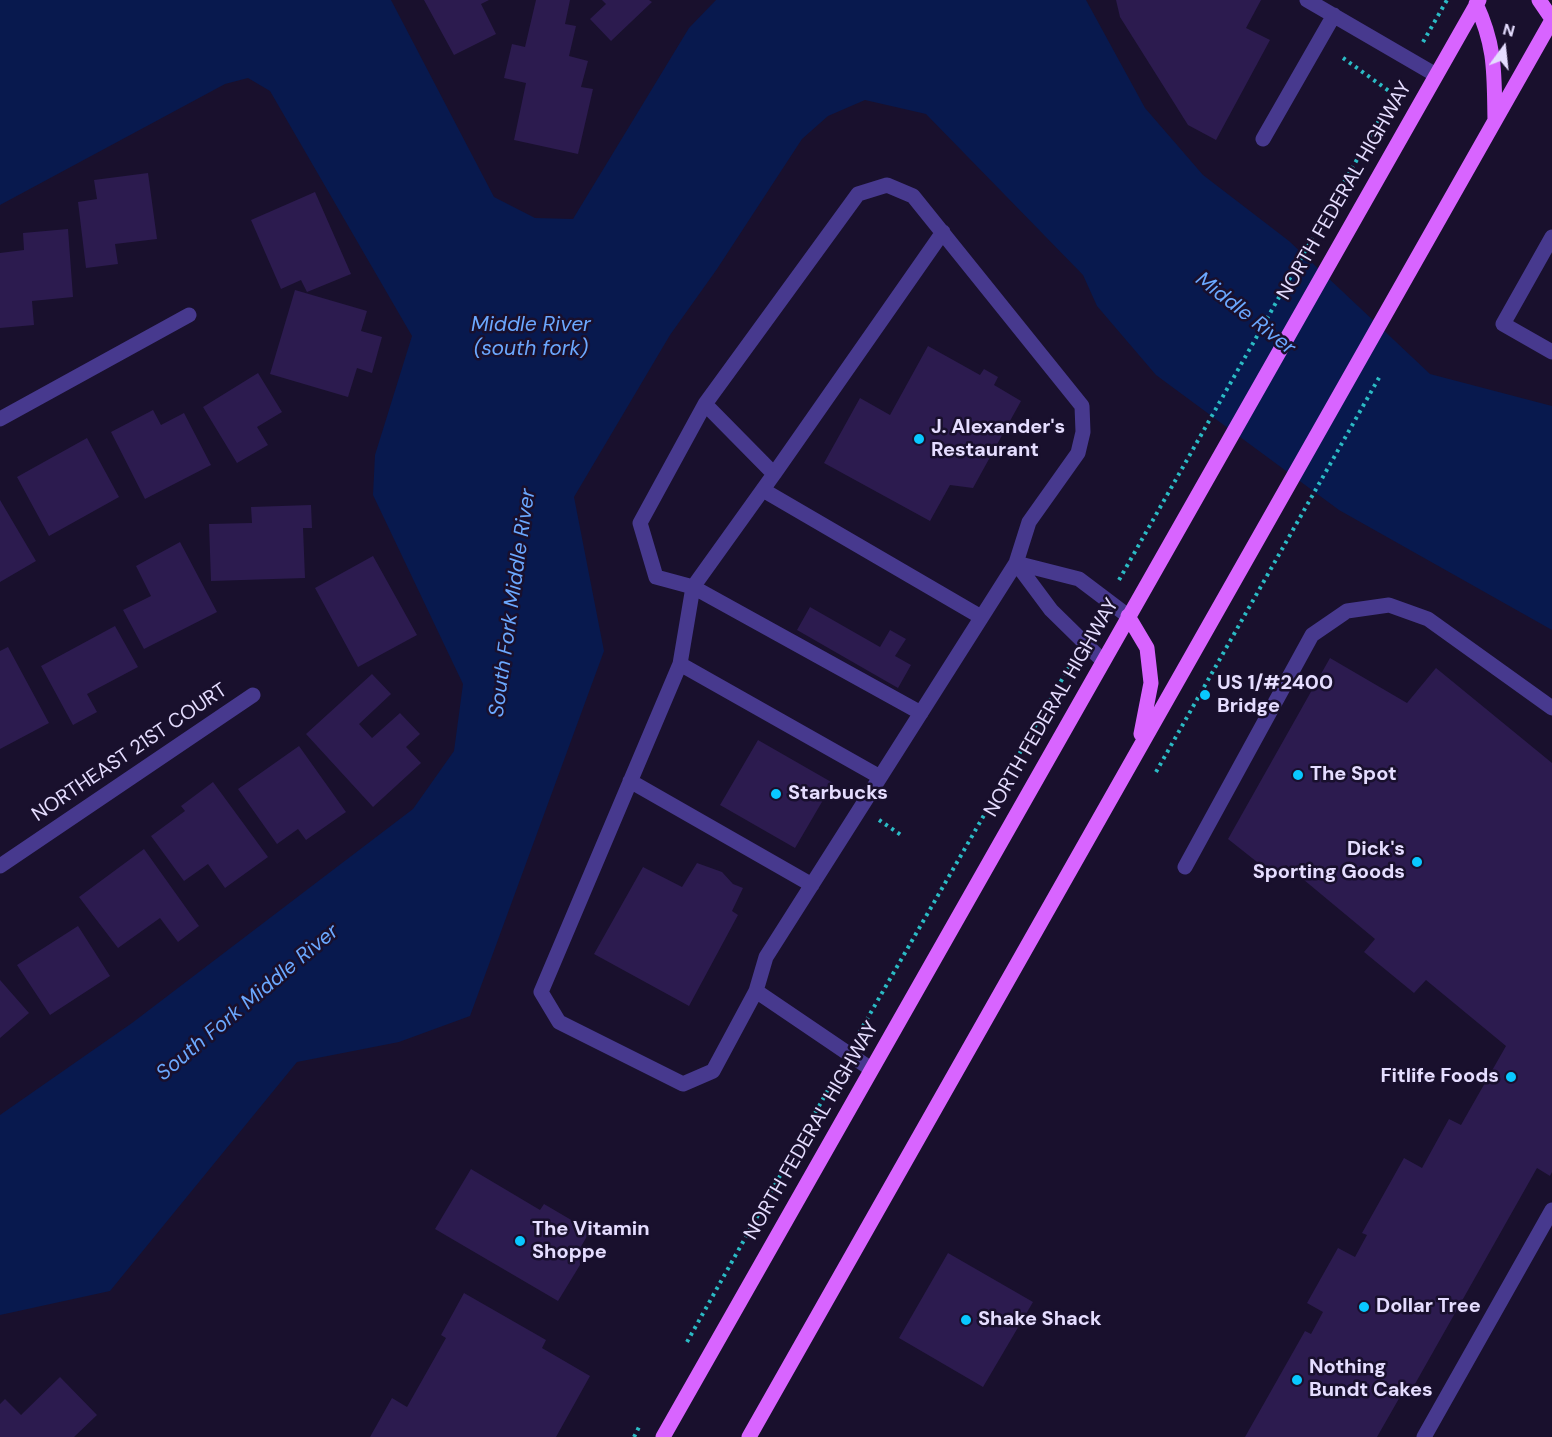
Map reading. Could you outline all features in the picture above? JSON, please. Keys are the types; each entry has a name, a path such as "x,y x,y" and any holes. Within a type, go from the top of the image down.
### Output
{"main road":[{"path":"749,1437 1552,20 1539,0"},
{"path":"1475,1 1488,29 1494,58 1495,120"},
{"name":"NORTH FEDERAL HIGHWAY","path":"663,1437 1436,75 1475,1"},
{"path":"1128,616 1147,648 1151,683 1138,749"}],"street":[{"path":"1307,0 1436,75"},
{"path":"1263,139 1334,15"},
{"path":"921,713 693,587 656,577 640,522 705,404 858,194 887,185 914,196 943,232 1082,406 1083,432 1078,453 1029,522 1016,563 981,617 921,713 766,957 756,991 713,1071 683,1084 559,1022 542,992 680,664 693,587 943,232"},
{"path":"1552,237 1503,324 1552,352"},
{"path":"0,419 189,315"},
{"path":"705,404 774,474"},
{"path":"763,490 981,617"},
{"path":"1016,563 1079,579 1128,616"},
{"path":"1016,563 1052,610 1103,661"},
{"path":"1185,867 1312,635 1347,611 1389,605 1428,619 1552,708"},
{"path":"680,664 880,777"},
{"name":"NORTHEAST 21ST COURT","path":"0,866 253,695"},
{"path":"630,781 812,885"},
{"path":"756,991 871,1069"},
{"path":"1424,1437 1552,1210"}],"path":[{"path":"1108,601 1201,431 1447,0"},
{"path":"1344,58 1389,91"},
{"path":"1306,508 1381,375"},
{"path":"685,1346 848,1053 1084,641"},
{"path":"875,818 901,835"},
{"path":"634,1437 645,1418"}],"water":[{"name":"Middle River (south fork)","path":"0,0 391,0 494,197 535,218 573,219 689,28 716,0 1086,0 1145,108 1203,175 1289,241 1430,374 1552,406 1552,630 1339,510 1156,375 1097,306 1083,275 926,114 865,100 828,116 802,139 717,269 670,335 574,497 604,651 470,1016 399,1042 297,1062 110,1291 0,1315 0,1115 132,1023 413,809 454,751 463,684 373,495 375,455 412,336 270,91 248,78 225,84 0,205"}],"building":[{"path":"424,0 489,0 481,4 496,34 454,55"},
{"path":"536,0 570,0 565,24 576,26 569,56 588,61 581,87 593,89 578,154 514,140 526,83 504,78 512,44 525,47"},
{"path":"602,0 649,0 652,2 611,41 590,19 606,4"},
{"path":"1116,0 1261,0 1246,28 1270,40 1216,140 1188,125 1120,17"},
{"path":"148,173 157,239 115,244 118,264 86,268 78,202 97,199 94,180"},
{"path":"315,192 351,274 307,292 301,280 281,289 251,220"},
{"path":"68,229 73,297 32,301 34,325 0,328 0,253 24,250 23,233"},
{"path":"295,290 367,311 361,331 382,337 372,373 357,368 348,397 270,374"},
{"name":"J. Alexander's Restaurant","path":"928,346 980,375 984,369 998,377 994,385 1021,401 973,488 950,485 930,521 824,463 860,398 890,415"},
{"path":"258,373 282,412 257,427 268,445 237,463 203,407"},
{"path":"153,410 161,425 184,413 211,465 145,499 111,432"},
{"path":"87,438 119,497 49,536 17,477"},
{"path":"0,500 36,561 0,582"},
{"path":"311,505 312,528 303,528 305,578 211,581 209,524 252,523 251,507"},
{"path":"180,542 217,612 144,649 123,610 151,596 136,566"},
{"path":"373,556 417,635 358,667 315,588"},
{"path":"810,607 880,647 890,630 906,639 895,656 911,665 898,688 797,630"},
{"path":"115,626 138,667 87,694 97,712 73,725 41,666"},
{"path":"8,647 49,723 0,749 0,651"},
{"path":"1330,658 1407,703 1436,668 1552,763 1552,1172 1550,1176 1537,1168 1411,1391 1405,1388 1377,1437 1245,1437 1305,1331 1311,1334 1323,1312 1307,1303 1338,1248 1355,1257 1367,1235 1362,1233 1404,1158 1422,1168 1449,1119 1461,1125 1506,1046 1426,980 1414,993 1364,952 1375,939 1286,865 1276,877 1228,839"},
{"path":"372,674 391,694 359,724 372,738 400,713 420,734 406,747 421,763 373,807 306,734"},
{"name":"Starbucks","path":"758,740 833,783 795,848 720,805"},
{"path":"299,746 346,812 306,840 298,829 277,844 238,789"},
{"path":"213,782 268,857 225,888 208,864 184,881 151,836 185,811 181,806"},
{"path":"144,849 199,926 178,942 160,918 118,948 79,897"},
{"path":"697,863 722,872 733,884 743,888 732,911 738,915 689,1006 594,954 643,867 682,887"},
{"path":"78,926 110,976 50,1015 17,965"},
{"path":"0,980 29,1013 0,1038"},
{"name":"The Vitamin Shoppe","path":"471,1169 540,1210 544,1204 590,1231 579,1250 580,1265 558,1301 435,1229"},
{"name":"Shake Shack","path":"948,1253 1033,1302 983,1387 899,1338"},
{"path":"464,1293 546,1340 542,1348 590,1376 556,1437 370,1437 392,1398 407,1407 446,1338 441,1335"},
{"path":"60,1377 97,1415 74,1437 0,1437 0,1404 5,1399 21,1415"}],"place":[{"name":"J. Alexander's Restaurant","path":"919,439"},
{"name":"US 1/#2400 Bridge","path":"1205,695"},
{"name":"The Spot","path":"1298,775"},
{"name":"Starbucks","path":"776,794"},
{"name":"Dick's Sporting Goods","path":"1417,862"},
{"name":"Fitlife Foods","path":"1511,1077"},
{"name":"The Vitamin Shoppe","path":"520,1241"},
{"name":"Dollar Tree","path":"1364,1307"},
{"name":"Shake Shack","path":"966,1320"},
{"name":"Nothing Bundt Cakes","path":"1297,1380"}],"water label":[{"name":"Middle River","path":"1245,314"},
{"name":"South Fork Middle River","path":"513,603"},
{"name":"South Fork Middle River","path":"248,1003"}]}
